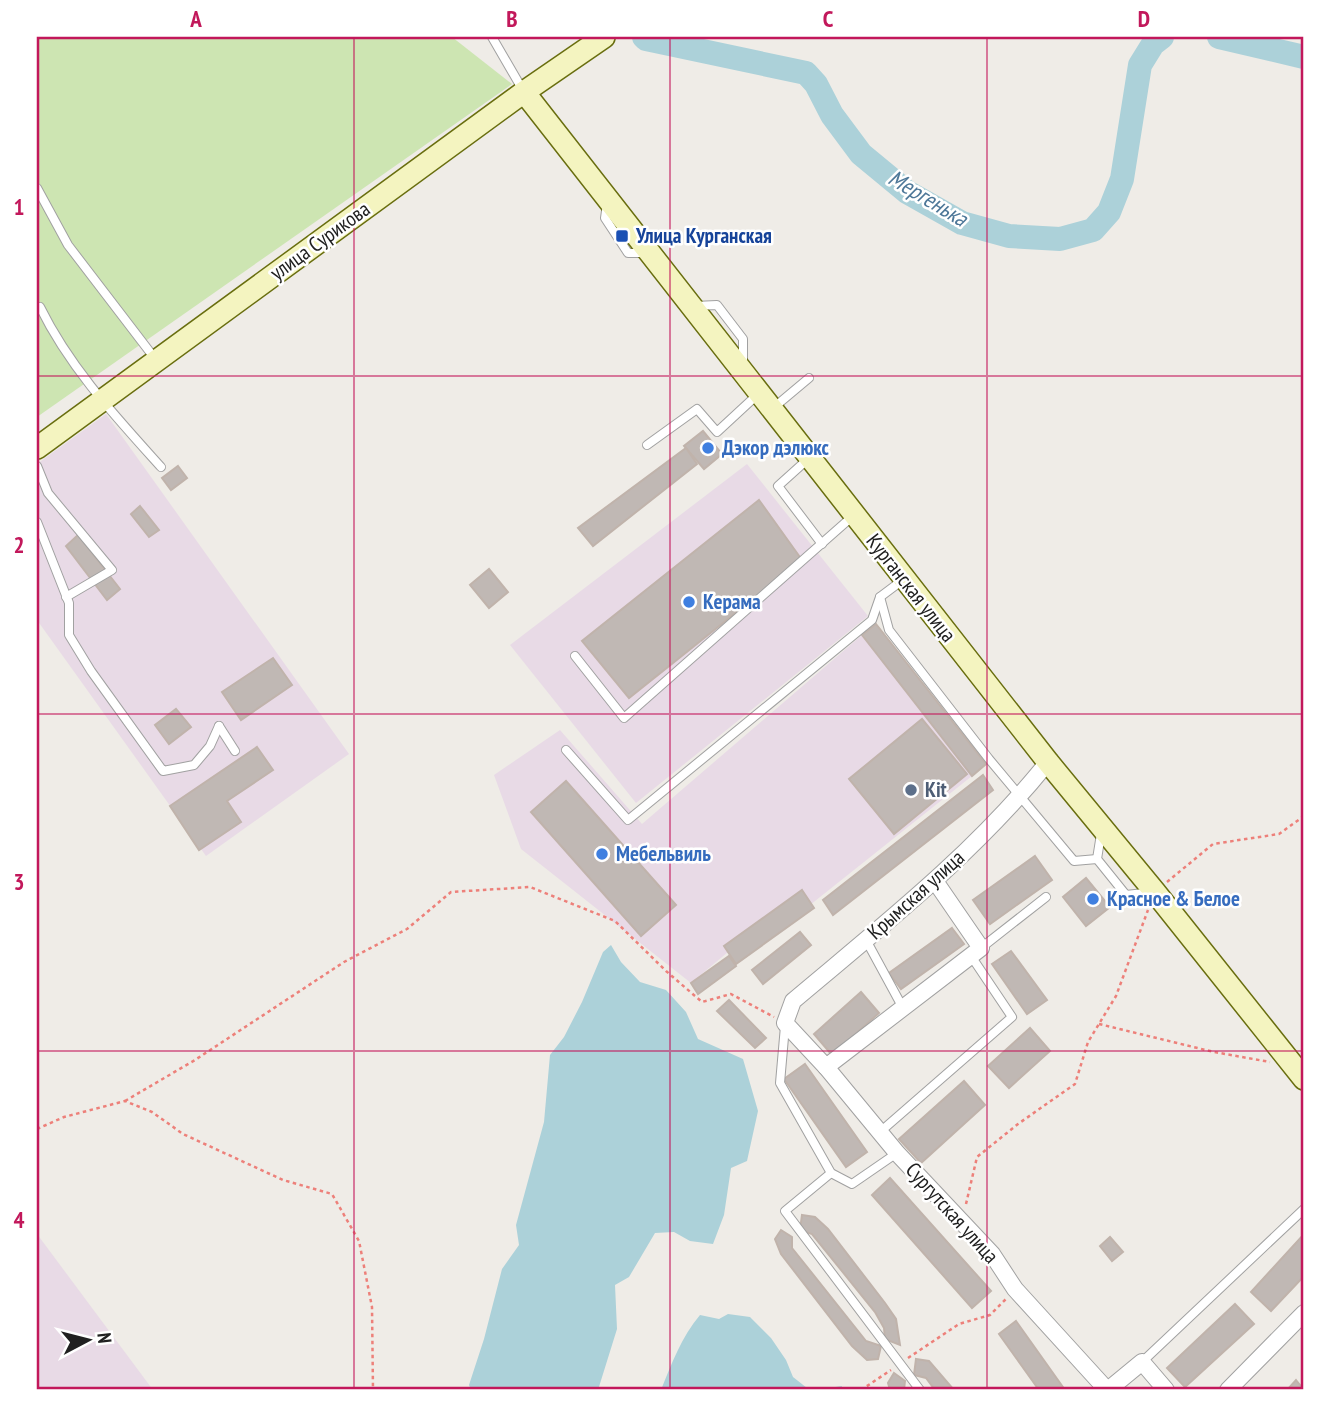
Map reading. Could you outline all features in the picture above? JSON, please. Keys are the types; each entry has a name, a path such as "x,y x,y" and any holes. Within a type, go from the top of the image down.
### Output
{"main road":[{"name":"улица Сурикова","path":"37,447 524,92 604,37"},
{"name":"Курганская улица","path":"524,92 1048,762 1304,1079"}],"street":[{"name":"Крымская улица","path":"785,1023 793,1001 935,881 1020,796 1048,762"},
{"path":"826,1067 976,952 935,881"},
{"name":"Сургутская улица","path":"785,1023 826,1067 897,1153 992,1254 1016,1289 1108,1390 1142,1362"},
{"path":"1227,1390 1304,1313"},
{"path":"1142,1362 1166,1390"}],"lane":[{"path":"492,37 524,92"},
{"path":"37,188 68,246 156,360"},
{"path":"37,309 40,307 56,339 101,401 161,467"},
{"path":"647,445 697,409 717,432 809,378"},
{"path":"810,457 778,486 822,544"},
{"path":"37,466 48,493 112,570 66,597"},
{"path":"575,656 624,718 855,515"},
{"path":"37,522 69,603 69,635 91,671 163,771 194,765 210,746 219,726 235,751"},
{"path":"565,750 628,820 872,620 880,597 904,579"},
{"path":"880,597 889,630 989,759 1074,861 1097,859"},
{"path":"1102,827 1097,859 1126,895 1155,892"},
{"path":"880,1132 1012,1017 976,952 1046,897"},
{"path":"866,940 903,1008"},
{"path":"785,1023 780,1083 831,1173 852,1184 897,1153"},
{"path":"831,1173 785,1211 920,1390"},
{"path":"1142,1362 1304,1209"}],"path":[{"path":"962,1222 977,1157 1075,1084 1088,1042 1116,996 1155,892 1213,844 1279,834 1304,816"},
{"path":"37,1129 64,1117 125,1101 195,1060 344,962 407,929 451,892 530,887 615,921 702,1002 731,994 785,1023"},
{"path":"1099,1024 1214,1052 1269,1062 1286,1057"},
{"path":"125,1101 152,1112 183,1134 283,1180 332,1194 359,1241 372,1307 373,1390"},
{"path":"861,1390 959,1324 990,1315 1016,1289"}],"shaded area":[{"path":"106,414 349,754 206,856 37,620 37,464"},
{"path":"747,464 868,616 636,803 510,645"},
{"path":"862,635 972,776 736,964 728,952 691,983 521,849 494,775 560,730 642,824"},
{"path":"37,1234 153,1390 37,1390"}],"green space":[{"path":"37,37 452,37 512,84 37,417"}],"water":[{"path":"611,945 621,962 640,982 666,990 686,1012 698,1039 743,1059 758,1111 747,1161 731,1168 724,1215 713,1244 690,1241 674,1232 655,1233 629,1277 615,1285 617,1329 598,1390 471,1390 469,1385 502,1269 519,1245 516,1225 544,1122 550,1055 564,1037 603,952"},
{"path":"728,1314 750,1317 771,1338 786,1360 793,1377 807,1388 842,1386 841,1390 661,1390 682,1341 700,1315 719,1319"}],"building":[{"path":"703,431 722,454 704,469 684,446"},
{"path":"686,448 697,464 593,546 578,528"},
{"path":"178,466 187,478 171,490 162,478"},
{"path":"759,500 802,560 629,698 582,641"},
{"path":"140,506 159,530 149,537 131,514"},
{"path":"78,535 120,589 107,600 66,546"},
{"path":"489,569 508,592 489,608 470,585"},
{"path":"876,624 986,764 972,776 862,635"},
{"path":"273,658 292,685 241,720 222,692"},
{"path":"176,709 191,727 169,744 155,725"},
{"path":"922,719 967,774 894,834 849,779"},
{"path":"257,747 273,770 227,801 241,822 199,850 170,806"},
{"path":"983,775 993,790 833,915 823,900"},
{"path":"566,781 676,905 641,936 531,812"},
{"path":"1035,856 1052,880 990,924 973,900"},
{"path":"1086,878 1110,907 1086,926 1063,897"},
{"path":"802,890 814,908 736,964 724,946"},
{"path":"952,928 964,944 901,989 889,973"},
{"path":"800,932 811,945 763,984 752,970"},
{"path":"1011,951 1047,1000 1027,1014 992,964"},
{"path":"729,956 736,966 698,994 691,983"},
{"path":"861,992 879,1013 832,1055 814,1034"},
{"path":"729,1000 766,1038 755,1048 717,1011"},
{"path":"1030,1028 1050,1051 1009,1088 988,1066"},
{"path":"805,1064 867,1152 846,1167 784,1079"},
{"path":"964,1081 985,1105 921,1163 899,1139"},
{"path":"890,1178 991,1291 972,1308 872,1195"},
{"path":"802,1215 815,1217 828,1229 885,1303 896,1319 900,1345 885,1339 884,1328 875,1312 812,1234 800,1230"},
{"path":"781,1230 792,1237 792,1248 866,1341 881,1346 878,1359 867,1360 852,1346 781,1254 775,1239"},
{"path":"1304,1234 1304,1276 1271,1311 1251,1292"},
{"path":"1110,1237 1123,1252 1112,1261 1100,1246"},
{"path":"1235,1304 1254,1324 1185,1387 1167,1368"},
{"path":"1016,1321 1065,1390 1039,1390 999,1334"},
{"path":"916,1359 929,1361 954,1390 935,1390 926,1378 914,1375"},
{"path":"894,1373 905,1381 904,1390 890,1390 888,1383"},
{"path":"1296,1380 1304,1390 1287,1390"}],"waterway":[{"name":"Мергенька","path":"644,37 806,73 861,154 907,192 962,223 1009,236 1060,239 1093,230 1109,212 1122,179 1140,65 1153,44 1162,37"},
{"name":"Мергенька","path":"1219,37 1304,57"}],"place":[{"name":"Улица Курганская","path":"622,236"},
{"name":"Дэкор дэлюкс","path":"708,448"},
{"name":"Керама","path":"689,602"},
{"name":"Kit","path":"911,790"},
{"name":"Мебельвиль","path":"602,854"},
{"name":"Красное & Белое","path":"1093,899"}]}
